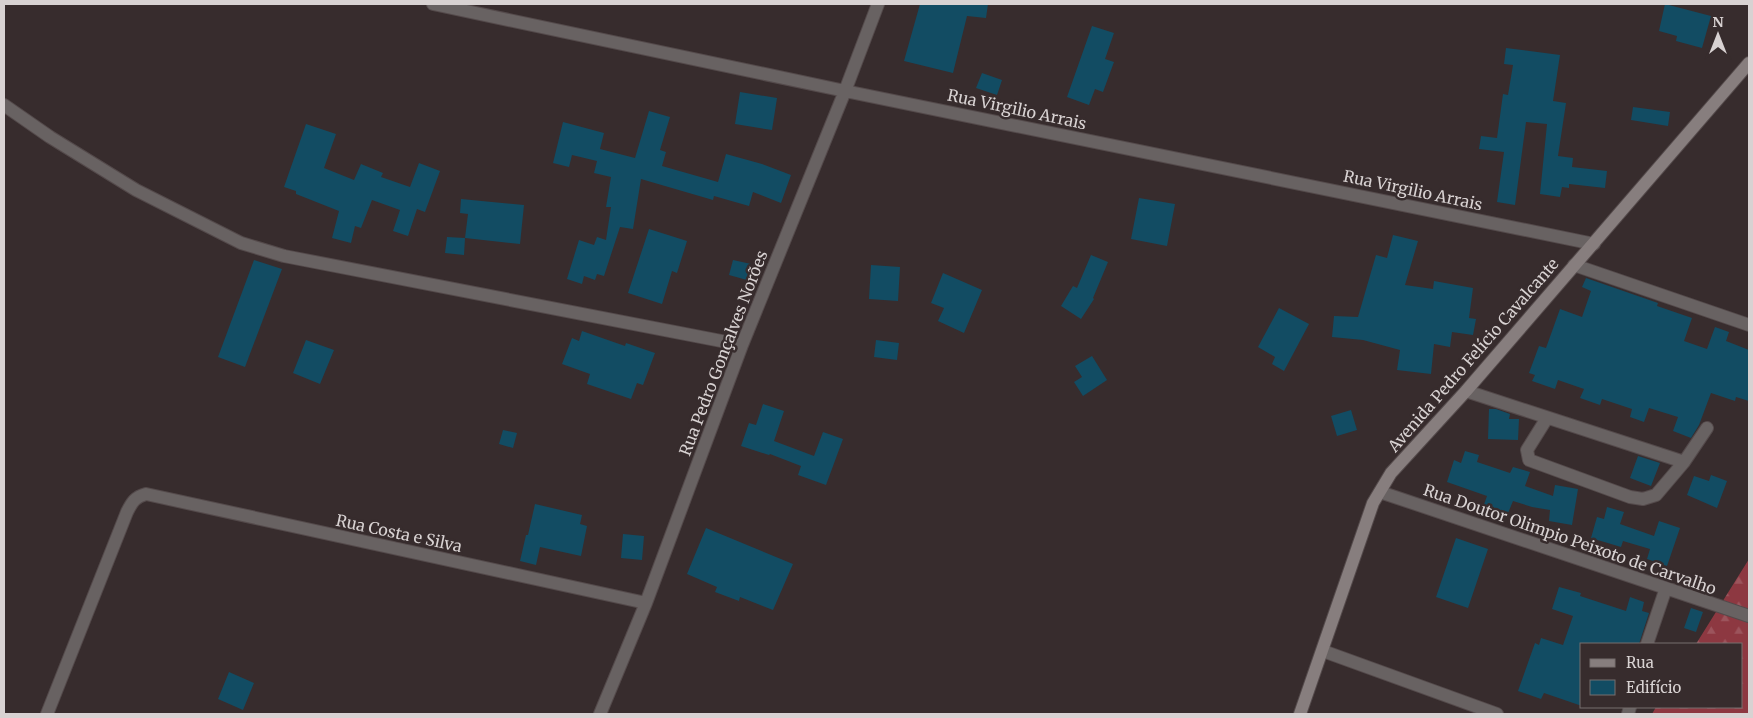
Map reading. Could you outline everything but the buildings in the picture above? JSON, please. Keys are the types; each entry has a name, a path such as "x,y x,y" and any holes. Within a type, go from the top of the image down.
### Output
{"street":[{"name":"Rua Virgilio Arrais","path":"433,4 846,91 1594,244"},
{"name":"Rua Pedro Gonçalves Norões","path":"600,714 646,603 742,345 846,91 878,4"},
{"name":"Avenida Pedro Felício Cavalcante","path":"1300,714 1373,503 1391,473 1466,391 1749,63"},
{"path":"4,105 136,190 242,243 284,256 742,345"},
{"path":"1574,265 1749,325"},
{"path":"1466,391 1684,462"},
{"path":"1547,418 1527,450 1529,460 1630,497 1643,499 1656,495 1684,462 1706,428"},
{"name":"Rua Doutor Olimpio Peixoto de Carvalho","path":"1380,492 1749,616"},
{"name":"Rua Costa e Silva","path":"47,714 127,512 132,502 138,496 146,494 646,603"},
{"path":"1647,643 1666,588"},
{"path":"1323,651 1497,714"}],"green space":[{"path":"1749,559 1749,714 1652,714 1655,708 1743,708 1743,643 1697,643"}]}
